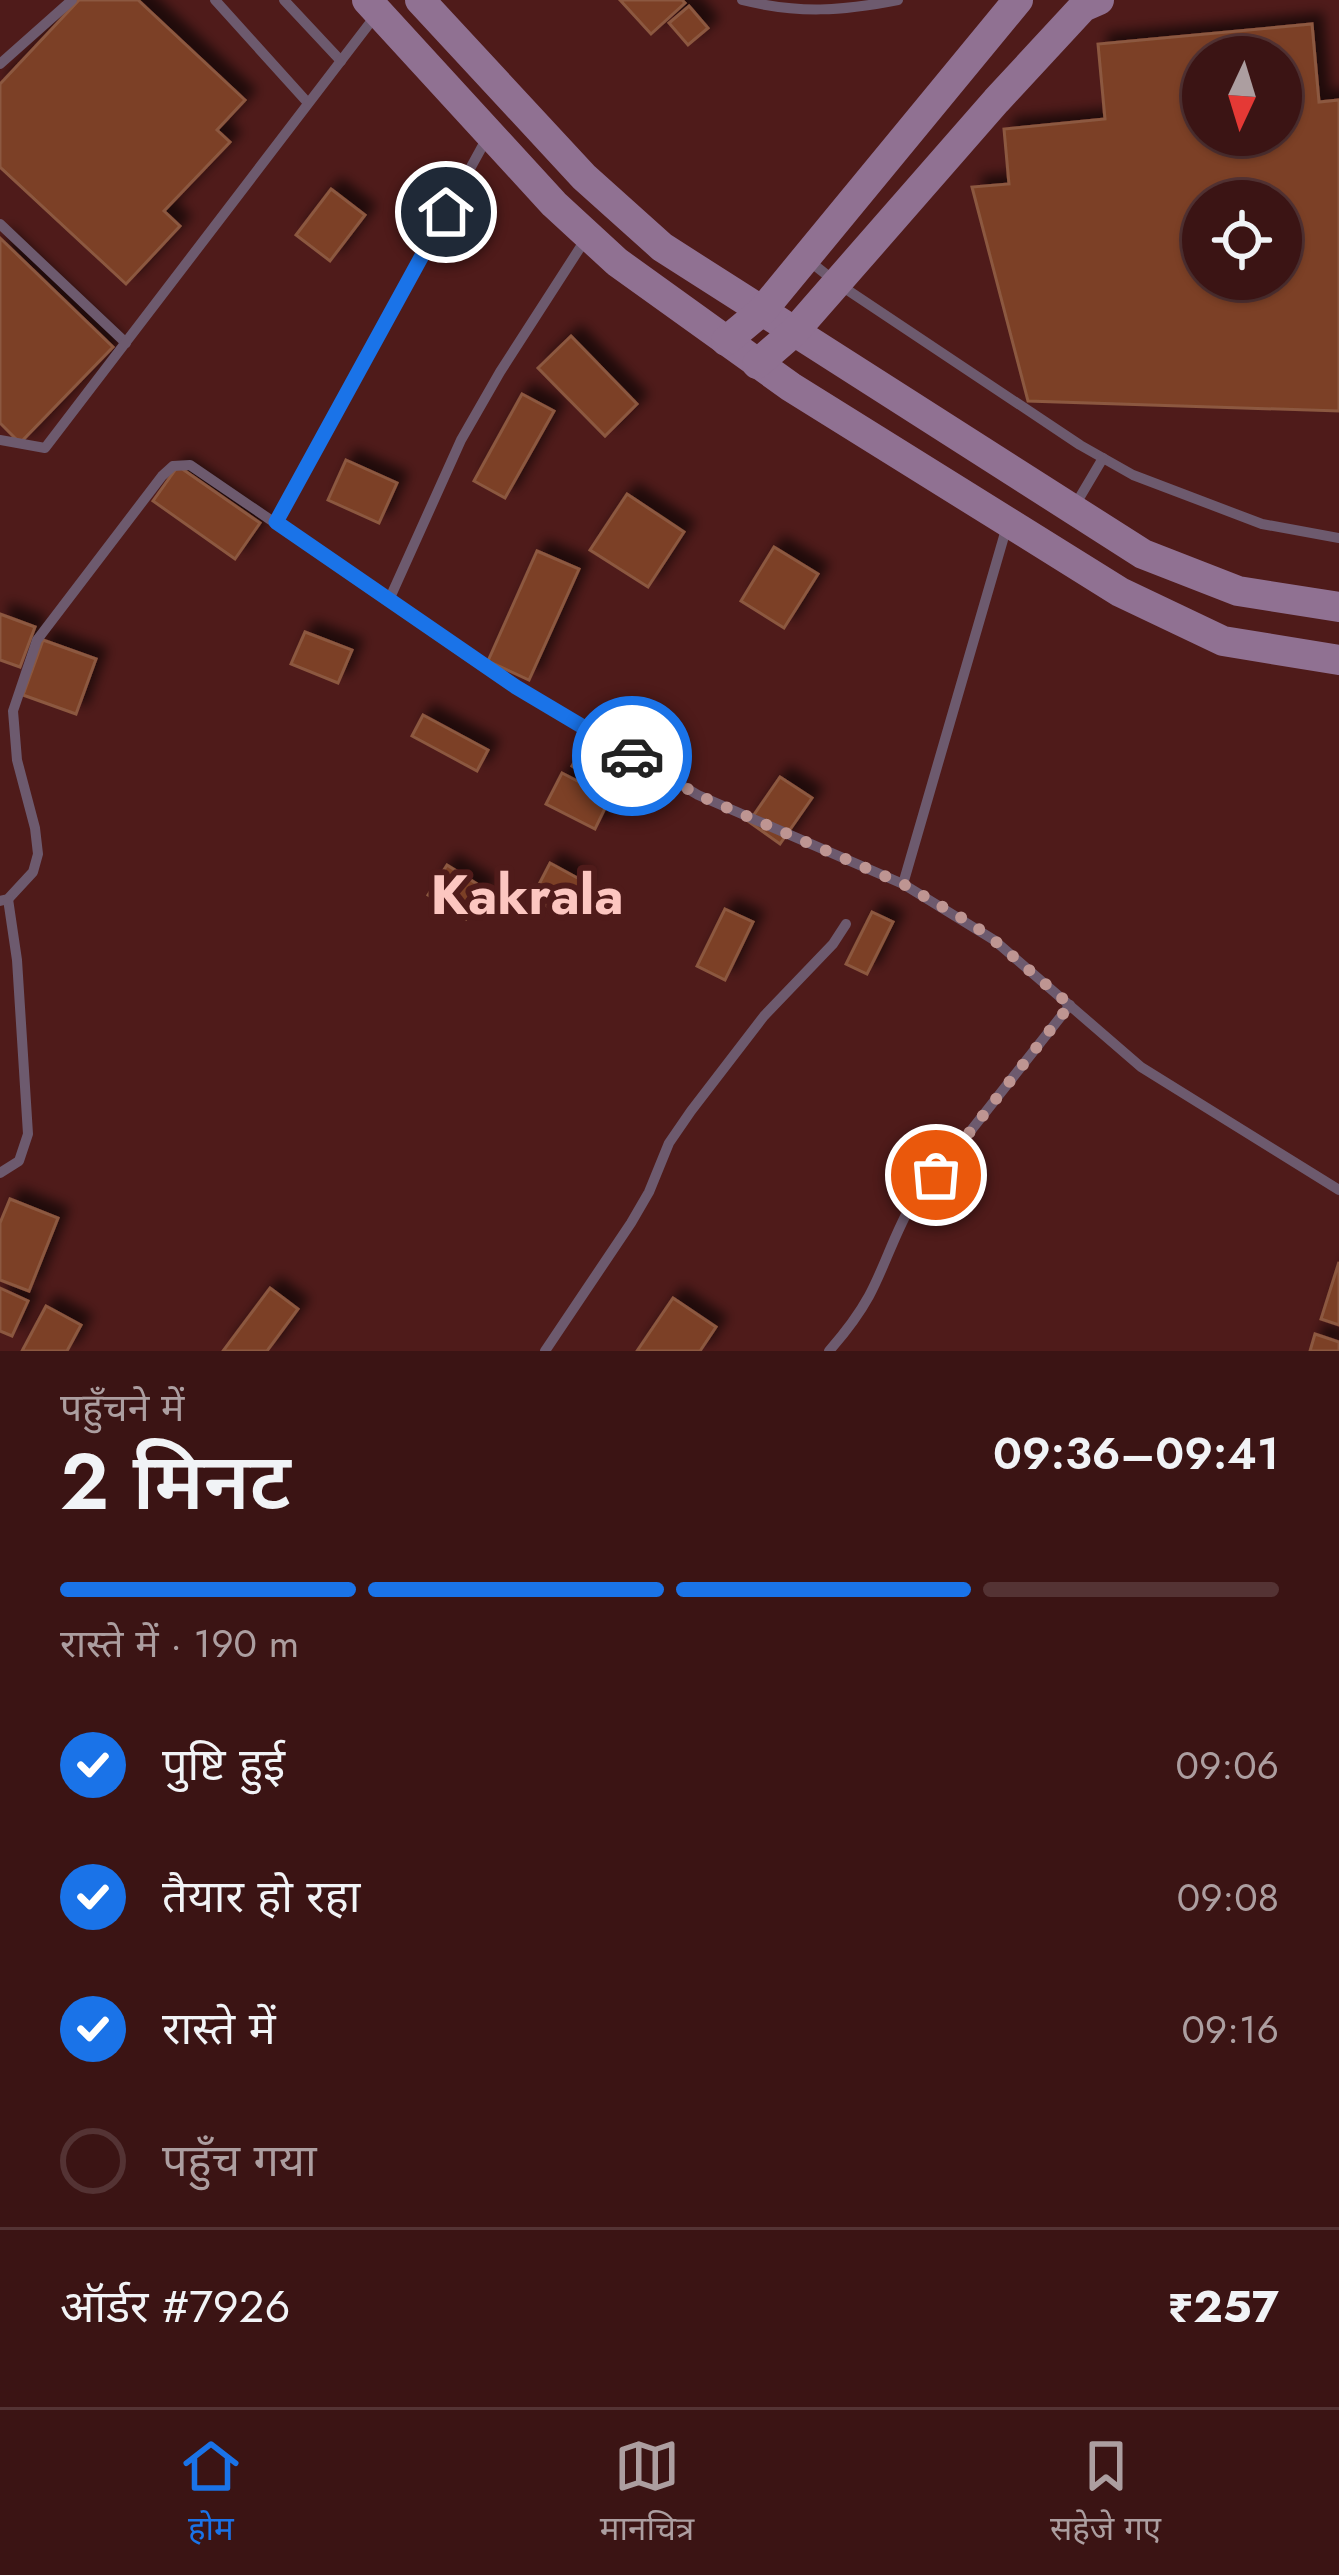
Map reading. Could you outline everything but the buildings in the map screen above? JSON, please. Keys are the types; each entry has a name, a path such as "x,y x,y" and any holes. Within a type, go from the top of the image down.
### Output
{"street":[{"path":"420,0 584,177 662,247 1143,554 1238,590 1339,607"},
{"path":"726,341 762,310 1018,0"},
{"path":"757,364 794,332 1084,7 1099,0"},
{"path":"373,6 554,203 616,262 757,364 1120,592 1223,641 1339,659"}],"lane":[{"path":"0,64 72,0"},
{"path":"215,0 308,103"},
{"path":"284,0 341,61"},
{"path":"742,0 773,8 844,10 898,0"},
{"path":"0,440 45,448 341,61 373,6"},
{"path":"276,522 490,133"},
{"path":"0,224 125,343"},
{"path":"388,600 460,440 588,235"},
{"path":"806,258 837,283 1133,476 1262,524 1339,538"},
{"path":"1073,509 1103,458"},
{"path":"0,1174 19,1161 28,1134 17,960 4,900 34,872 38,854 17,760 13,711 37,640 162,476 173,466 190,465 516,687 698,795 903,884 982,931 1142,1067 1339,1190"},
{"path":"903,884 1008,523"},
{"path":"545,1351 640,1208 669,1143 691,1111 764,1016 846,924"},
{"path":"830,1351 866,1301 909,1209 1070,1005"}],"way so far":[{"path":"632,756 698,795 903,884 994,940 1070,1005 936,1175"}],"district":[{"name":"Kakrala","path":"527,895"}],"route":[{"path":"446,212 276,522 516,687 632,756"}]}
